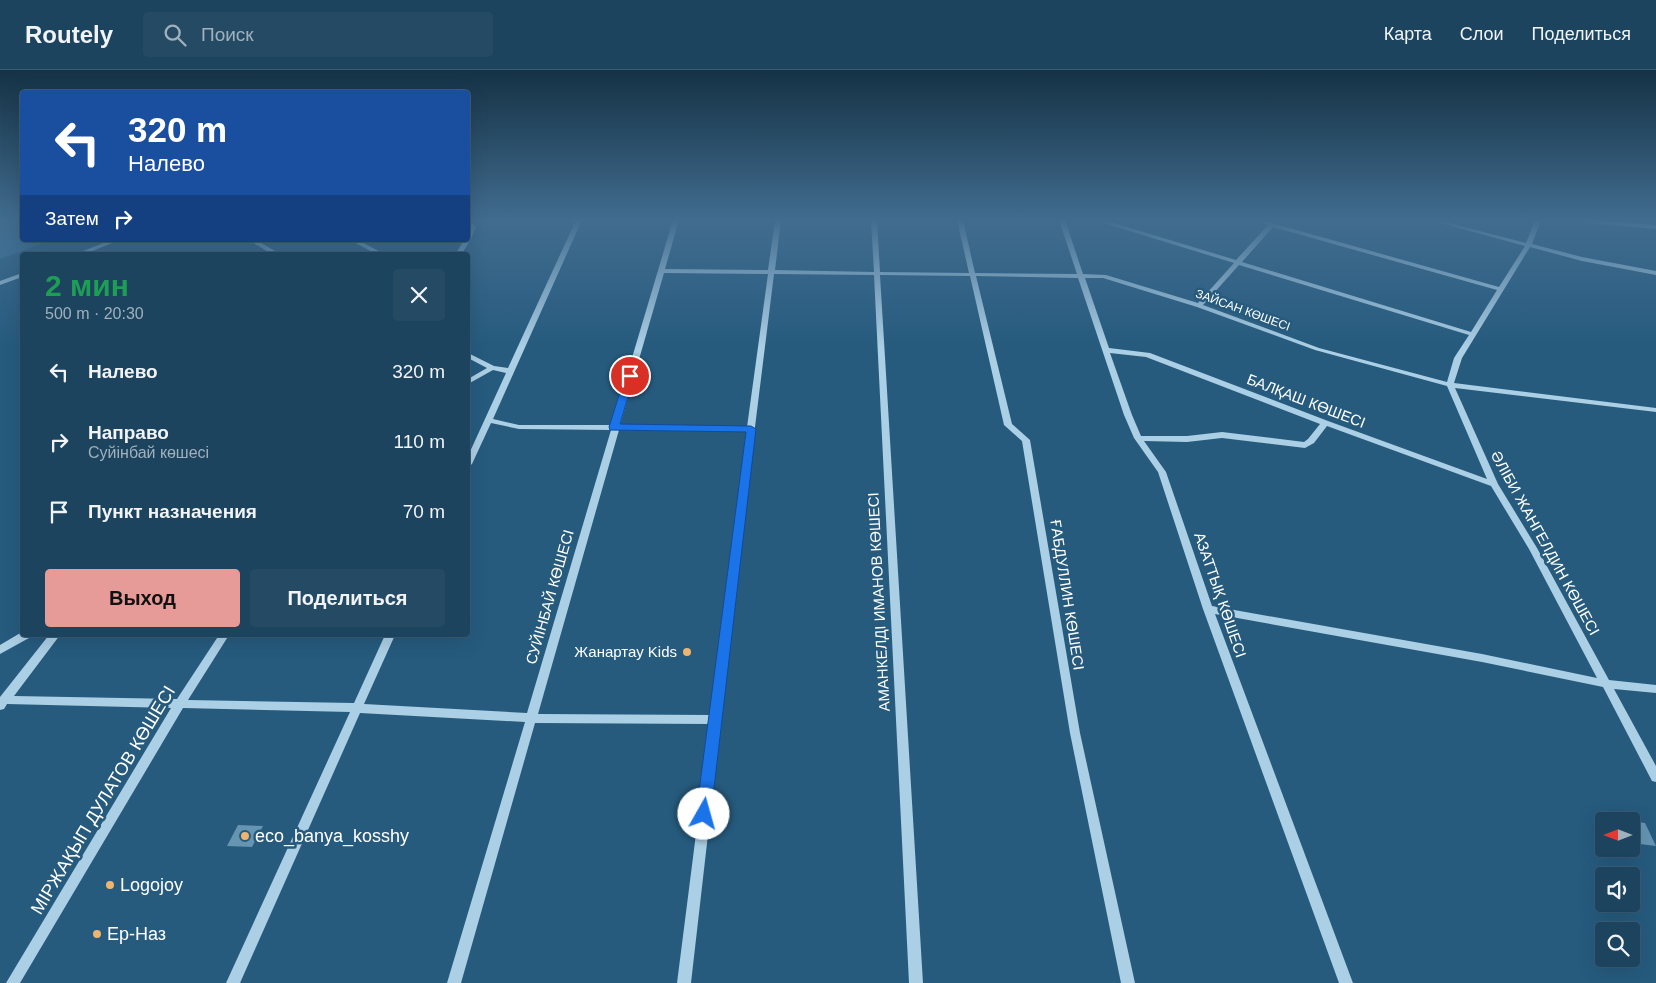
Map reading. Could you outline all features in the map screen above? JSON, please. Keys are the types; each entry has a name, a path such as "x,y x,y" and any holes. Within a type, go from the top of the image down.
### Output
{"street":[{"path":"470,460 560,263"},
{"name":"СУЙІНБАЙ КӨШЕСІ","path":"454,983 614,427 664,263"},
{"path":"684,983 772,263"},
{"name":"АМАНКЕЛДІ ИМАНОВ КӨШЕСІ","path":"876,263 916,983"},
{"name":"ҒАБДУЛЛИН КӨШЕСІ","path":"970,263 1008,425 1026,440 1075,733 1128,983"},
{"name":"АЗАТТЫҚ КӨШЕСІ","path":"1076,263 1128,415 1138,438 1162,472 1208,609 1346,983"},
{"path":"1198,306 1231,268 1238,263 1471,334"},
{"path":"1407,263 1500,289"},
{"path":"1450,386 1458,358 1471,334 1517,263"},
{"path":"1601,263 1656,273"},
{"name":"ЗАЙСАН КӨШЕСІ","path":"662,270 974,274 1113,278 1317,349 1450,386 1656,410"},
{"path":"0,283 20,276"},
{"name":"БАЛҚАШ КӨШЕСІ","path":"1107,350 1147,355 1325,423 1494,484"},
{"path":"470,356 492,368 510,371"},
{"path":"470,381 492,368"},
{"name":"ӘЛІБИ ЖАНГЕЛДИН КӨШЕСІ","path":"1450,386 1494,484 1533,548 1608,684 1656,777"},
{"path":"488,420 519,427 751,429"},
{"path":"1138,438 1187,440 1222,435 1305,445 1311,441 1325,423"},
{"path":"1208,609 1482,658 1608,684 1656,689"},
{"path":"0,650 23,637"},
{"path":"2,703 53,637"},
{"name":"МІРЖАҚЫП ДУЛАТОВ КӨШЕСІ","path":"13,983 179,706 223,637"},
{"path":"233,983 389,637"},
{"path":"2,703 357,708 530,718 715,720"}],"building":[{"path":"1640,822 1645,823 1656,846 1640,844"},
{"name":"eco_banya_kosshy","path":"238,825 263,826 252,847 227,846"}],"place":[{"name":"Жанартау Kids","path":"687,652"},
{"name":"eco_banya_kosshy","path":"245,836"},
{"name":"Logojoy","path":"110,885"},
{"name":"Ер-Наз","path":"97,934"}],"route":[{"path":"630,376 614,427 751,429 704,814"}]}
